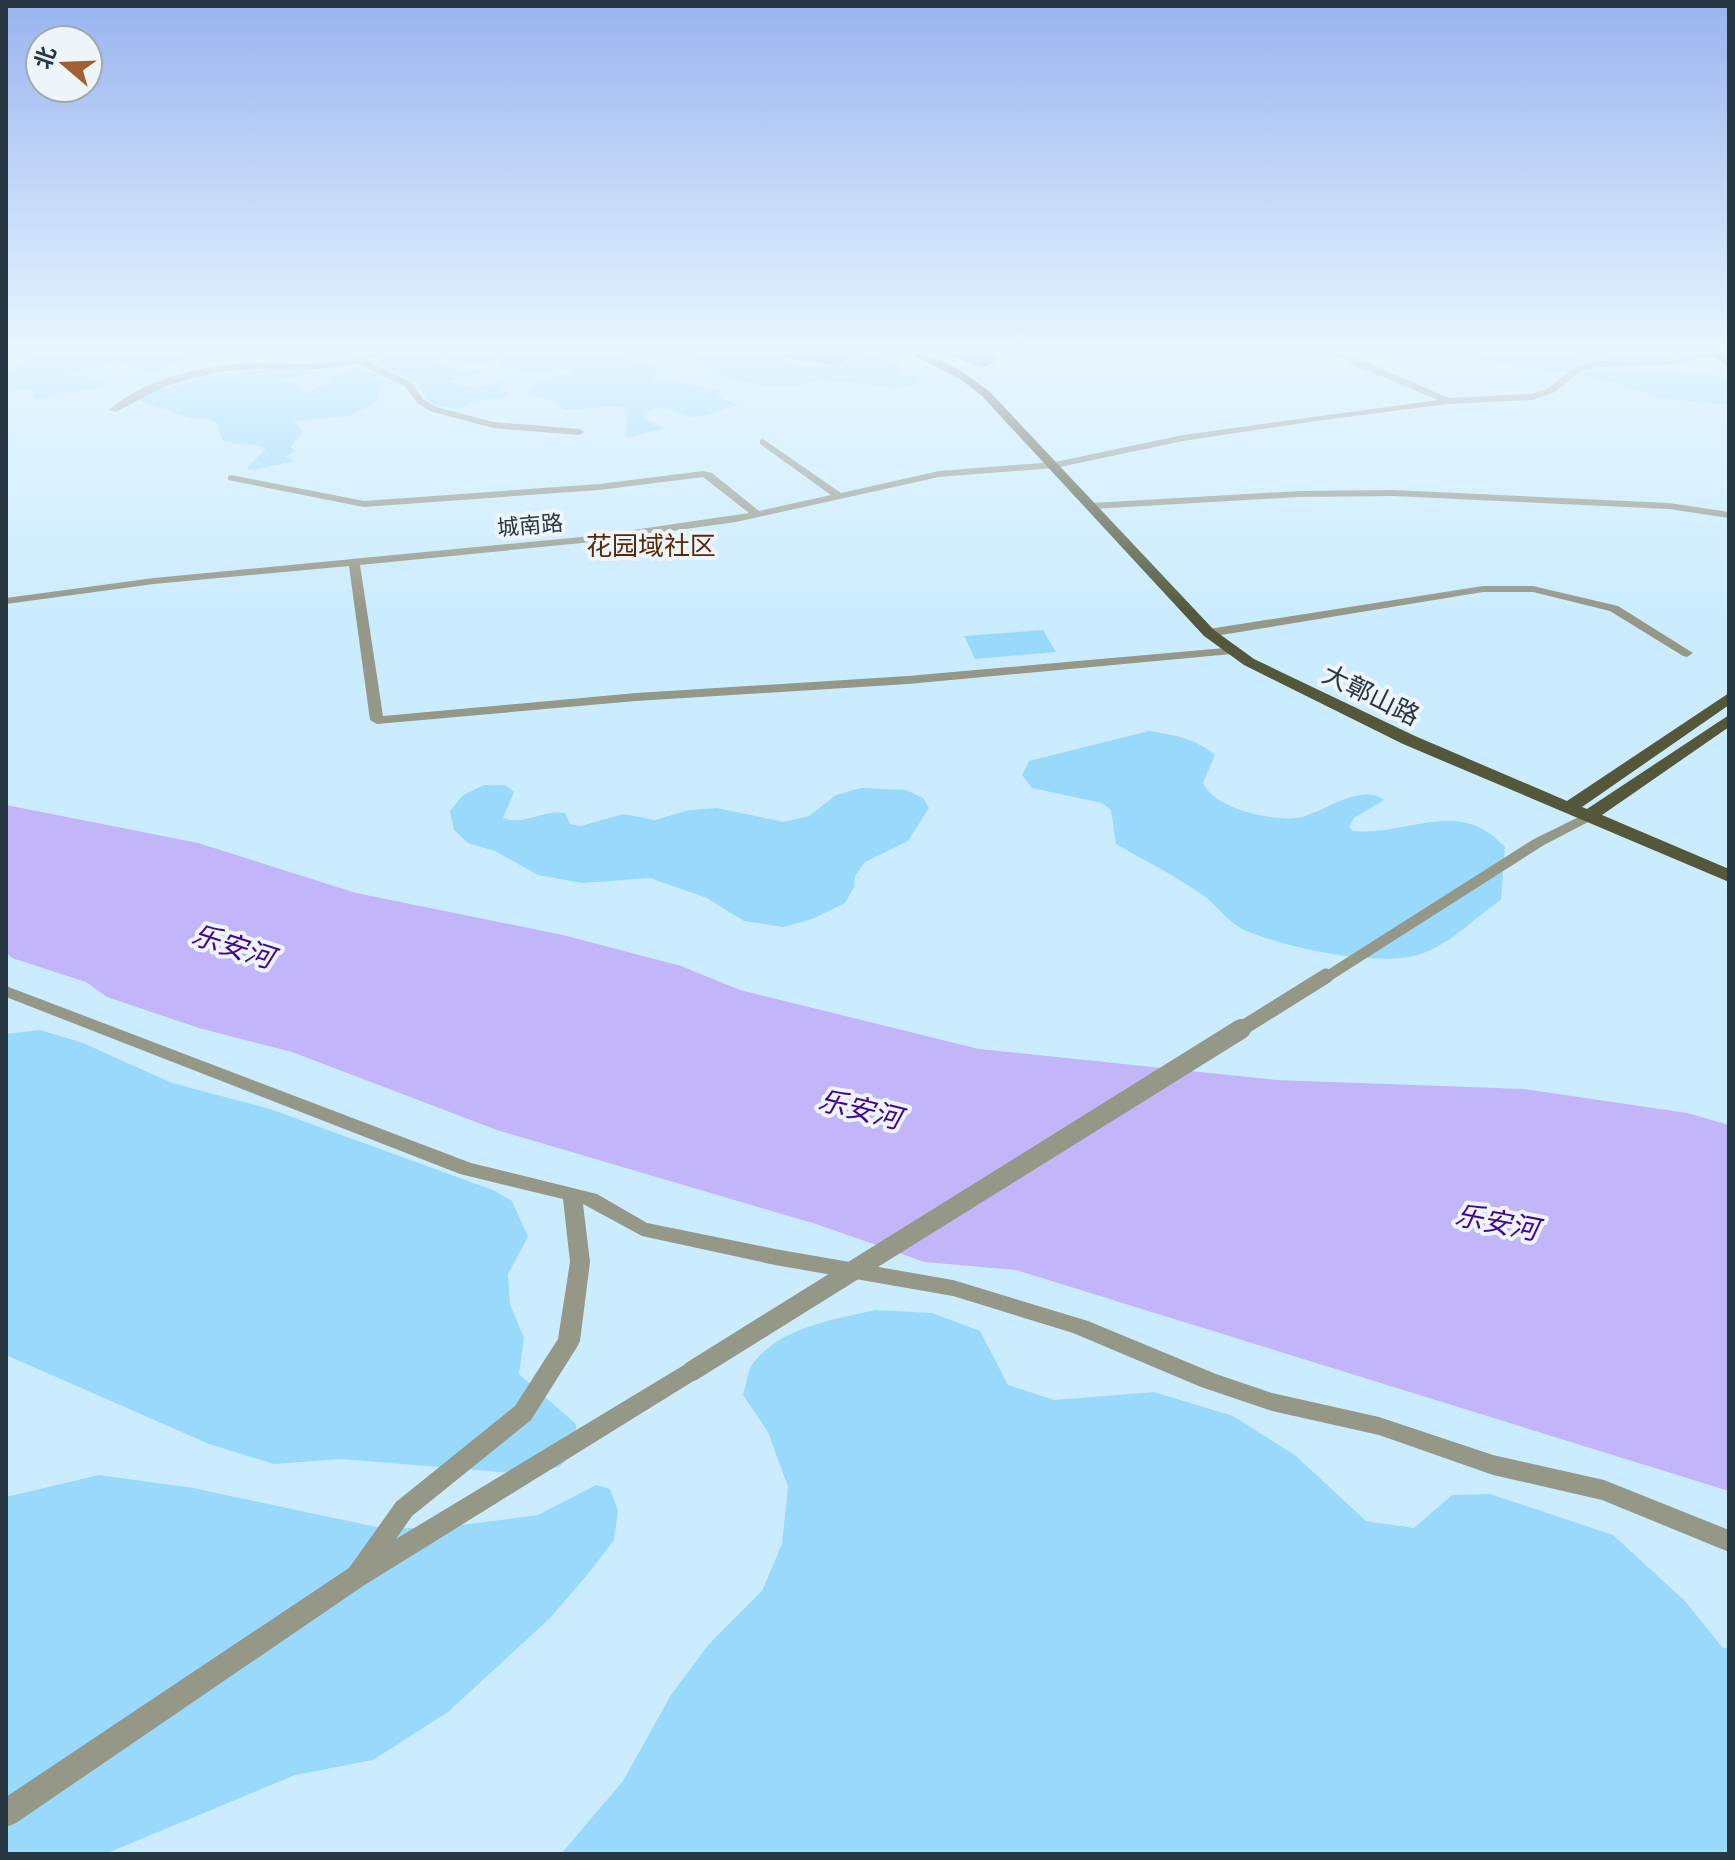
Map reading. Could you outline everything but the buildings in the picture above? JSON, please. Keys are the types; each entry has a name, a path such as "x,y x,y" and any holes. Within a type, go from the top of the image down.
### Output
{"main road":[{"name":"大鄣山路","path":"1031,440 1209,633 1232,650 1263,669 1396,734 1729,876"},
{"path":"1568,808 1729,698"},
{"path":"1587,817 1729,720"}],"street":[{"name":"城南路","path":"6,601 154,581 592,539 757,514 939,474 1055,465 1182,440"},
{"path":"763,442 838,495"},
{"path":"231,478 364,504 599,487 703,474 757,514"},
{"path":"1092,506 1299,494 1393,493 1661,505 1729,515"},
{"path":"354,562 377,720 636,697 908,680 1232,650"},
{"path":"1209,633 1483,589 1533,589 1614,608 1687,653"},
{"path":"6,1813 354,1578 692,1371 1539,842 1587,817"},
{"path":"6,991 467,1169 572,1193 600,1203 629,1224 642,1229 775,1257 953,1288 1080,1327 1272,1402 1379,1426 1493,1465 1604,1490 1729,1541"},
{"path":"354,1578 404,1509 523,1413 569,1341 580,1262 572,1193"}],"shaded area":[{"path":"224,440 296,440 291,447 295,451 285,457 295,461 246,469 266,449"},
{"path":"1043,630 1056,652 975,659 964,636"},
{"path":"1149,731 1192,741 1215,755 1203,783 1219,800 1247,812 1277,818 1302,817 1354,796 1365,795 1384,800 1354,818 1349,827 1353,831 1451,821 1487,832 1505,847 1501,900 1443,943 1421,954 1403,958 1333,954 1285,944 1247,931 1233,923 1200,893 1116,844 1111,810 1102,803 1032,788 1022,775 1029,761"},
{"path":"484,785 505,785 514,792 503,818 519,820 557,812 565,813 570,824 581,826 623,814 655,820 689,810 717,808 784,822 809,816 836,795 861,788 906,790 923,798 929,808 908,841 865,862 855,876 854,887 845,903 812,919 783,927 744,921 707,898 650,878 582,883 538,875 495,851 468,843 454,830 450,811 463,795"},
{"path":"40,1030 83,1043 172,1083 270,1109 493,1190 512,1201 528,1237 508,1274 510,1304 524,1338 519,1374 576,1424 577,1449 559,1467 514,1473 341,1459 274,1464 209,1444 6,1355 6,1034"},
{"path":"875,1310 932,1313 980,1331 1008,1385 1054,1400 1154,1392 1233,1416 1296,1456 1366,1521 1414,1528 1452,1495 1490,1494 1613,1535 1685,1601 1722,1647 1729,1649 1729,1854 561,1854 623,1781 671,1695 709,1644 762,1591 782,1544 788,1487 768,1432 743,1395 752,1365 763,1352 792,1334"},
{"path":"99,1475 193,1488 381,1528 439,1528 538,1515 596,1485 610,1489 618,1511 614,1540 549,1619 448,1712 373,1760 295,1775 105,1854 6,1854 6,1497"}],"water":[{"name":"乐安河","path":"6,805 198,843 356,893 563,935 681,966 740,990 979,1049 1276,1080 1524,1089 1687,1113 1729,1125 1729,1491 1016,1270 925,1262 816,1224 497,1130 292,1052 199,1028 107,997 86,982 12,958 6,952"}],"district":[{"name":"花园域社区","path":"651,546"}]}
